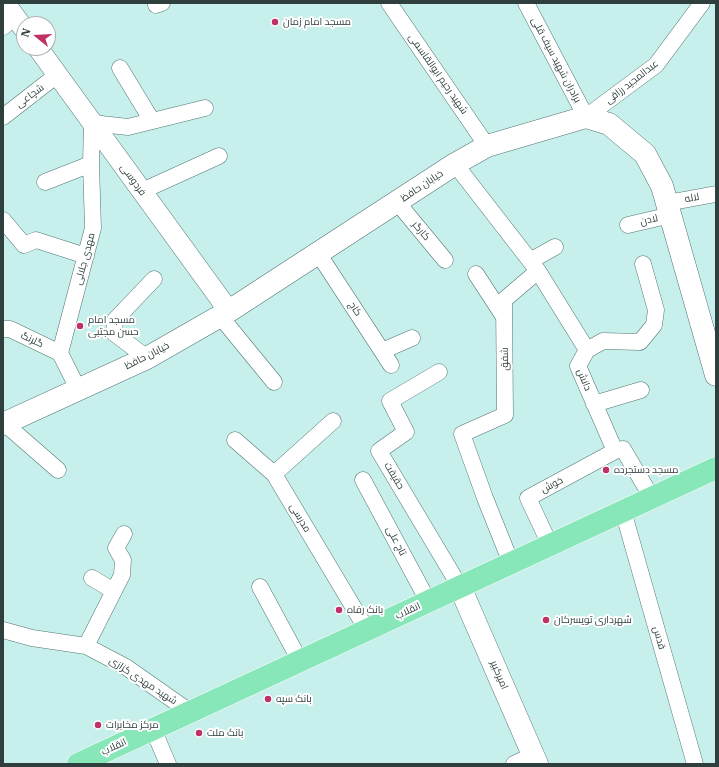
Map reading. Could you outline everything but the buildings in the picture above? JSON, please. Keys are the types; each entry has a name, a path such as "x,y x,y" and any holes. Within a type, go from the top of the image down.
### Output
{"main road":[{"name":"خیابان حافظ","path":"4,423 147,358 225,314 455,164 487,146 586,117"},
{"path":"586,117 609,124 645,154 662,186 716,375"},
{"name":"انقلاب","path":"78,764 716,468"},
{"name":"امیرکبیر","path":"460,587 536,759"}],"street":[{"name":"شهید رحیم ابوالقاسمی","path":"389,3 487,146"},
{"name":"برادران شهید سیف قلی","path":"526,3 586,117"},
{"name":"عبدالمجید رزاقی","path":"586,117 656,65 702,3"},
{"name":"فردوسی","path":"44,56 142,191 225,314"},
{"path":"120,68 152,121"},
{"name":"شچاعی","path":"3,117 58,75"},
{"path":"92,123 128,127 205,108"},
{"name":"مهدی جلالی","path":"60,353 93,228 91,164 92,123"},
{"path":"142,191 219,156"},
{"path":"45,182 91,164"},
{"path":"455,164 534,266 587,350 603,342 640,342 654,325 656,310 643,264"},
{"name":"لاله","path":"669,209 716,194"},
{"name":"کارگر","path":"397,202 445,260"},
{"name":"لادن","path":"628,225 669,209"},
{"path":"3,220 24,246 36,240 86,256"},
{"name":"شفق","path":"511,563 485,498 462,434 505,415 504,300 534,266 555,247"},
{"name":"کاج","path":"318,253 392,365"},
{"path":"476,274 504,318"},
{"path":"147,358 114,333 115,320 154,279"},
{"path":"225,314 274,382"},
{"name":"گلرنگ","path":"3,329 10,330 60,353"},
{"path":"382,351 412,338"},
{"name":"دانش","path":"587,350 578,366 594,404 619,450 652,498"},
{"path":"60,353 78,389"},
{"name":"حقیقت","path":"439,372 390,401 406,432 379,451 460,587"},
{"path":"594,404 641,390"},
{"path":"274,474 333,421"},
{"path":"4,423 58,470"},
{"name":"مدرسی","path":"235,440 274,474 367,630"},
{"name":"خوش","path":"550,545 528,498 619,450"},
{"name":"تاج علی","path":"363,480 428,601"},
{"name":"قدس","path":"623,511 695,764"},
{"path":"86,646 122,576 123,560 116,548 124,534"},
{"path":"92,578 114,591"},
{"path":"260,587 300,661"},
{"name":"شهید مهدی کزازی","path":"3,630 32,638 86,646 126,667 190,712"},
{"path":"153,729 168,764"},
{"path":"514,764 536,759"}],"place":[{"name":"مسجد امام زمان","path":"275,22"},
{"name":"مسجد امام حسن مجتبی","path":"80,326"},
{"name":"مسجد دستجرده","path":"606,470"},
{"name":"بانک رفاه","path":"339,610"},
{"name":"شهرداری تویسرکان","path":"546,620"},
{"name":"بانک سپه","path":"268,699"},
{"name":"مرکز مخابرات","path":"98,725"},
{"name":"بانک ملت","path":"199,733"}]}
